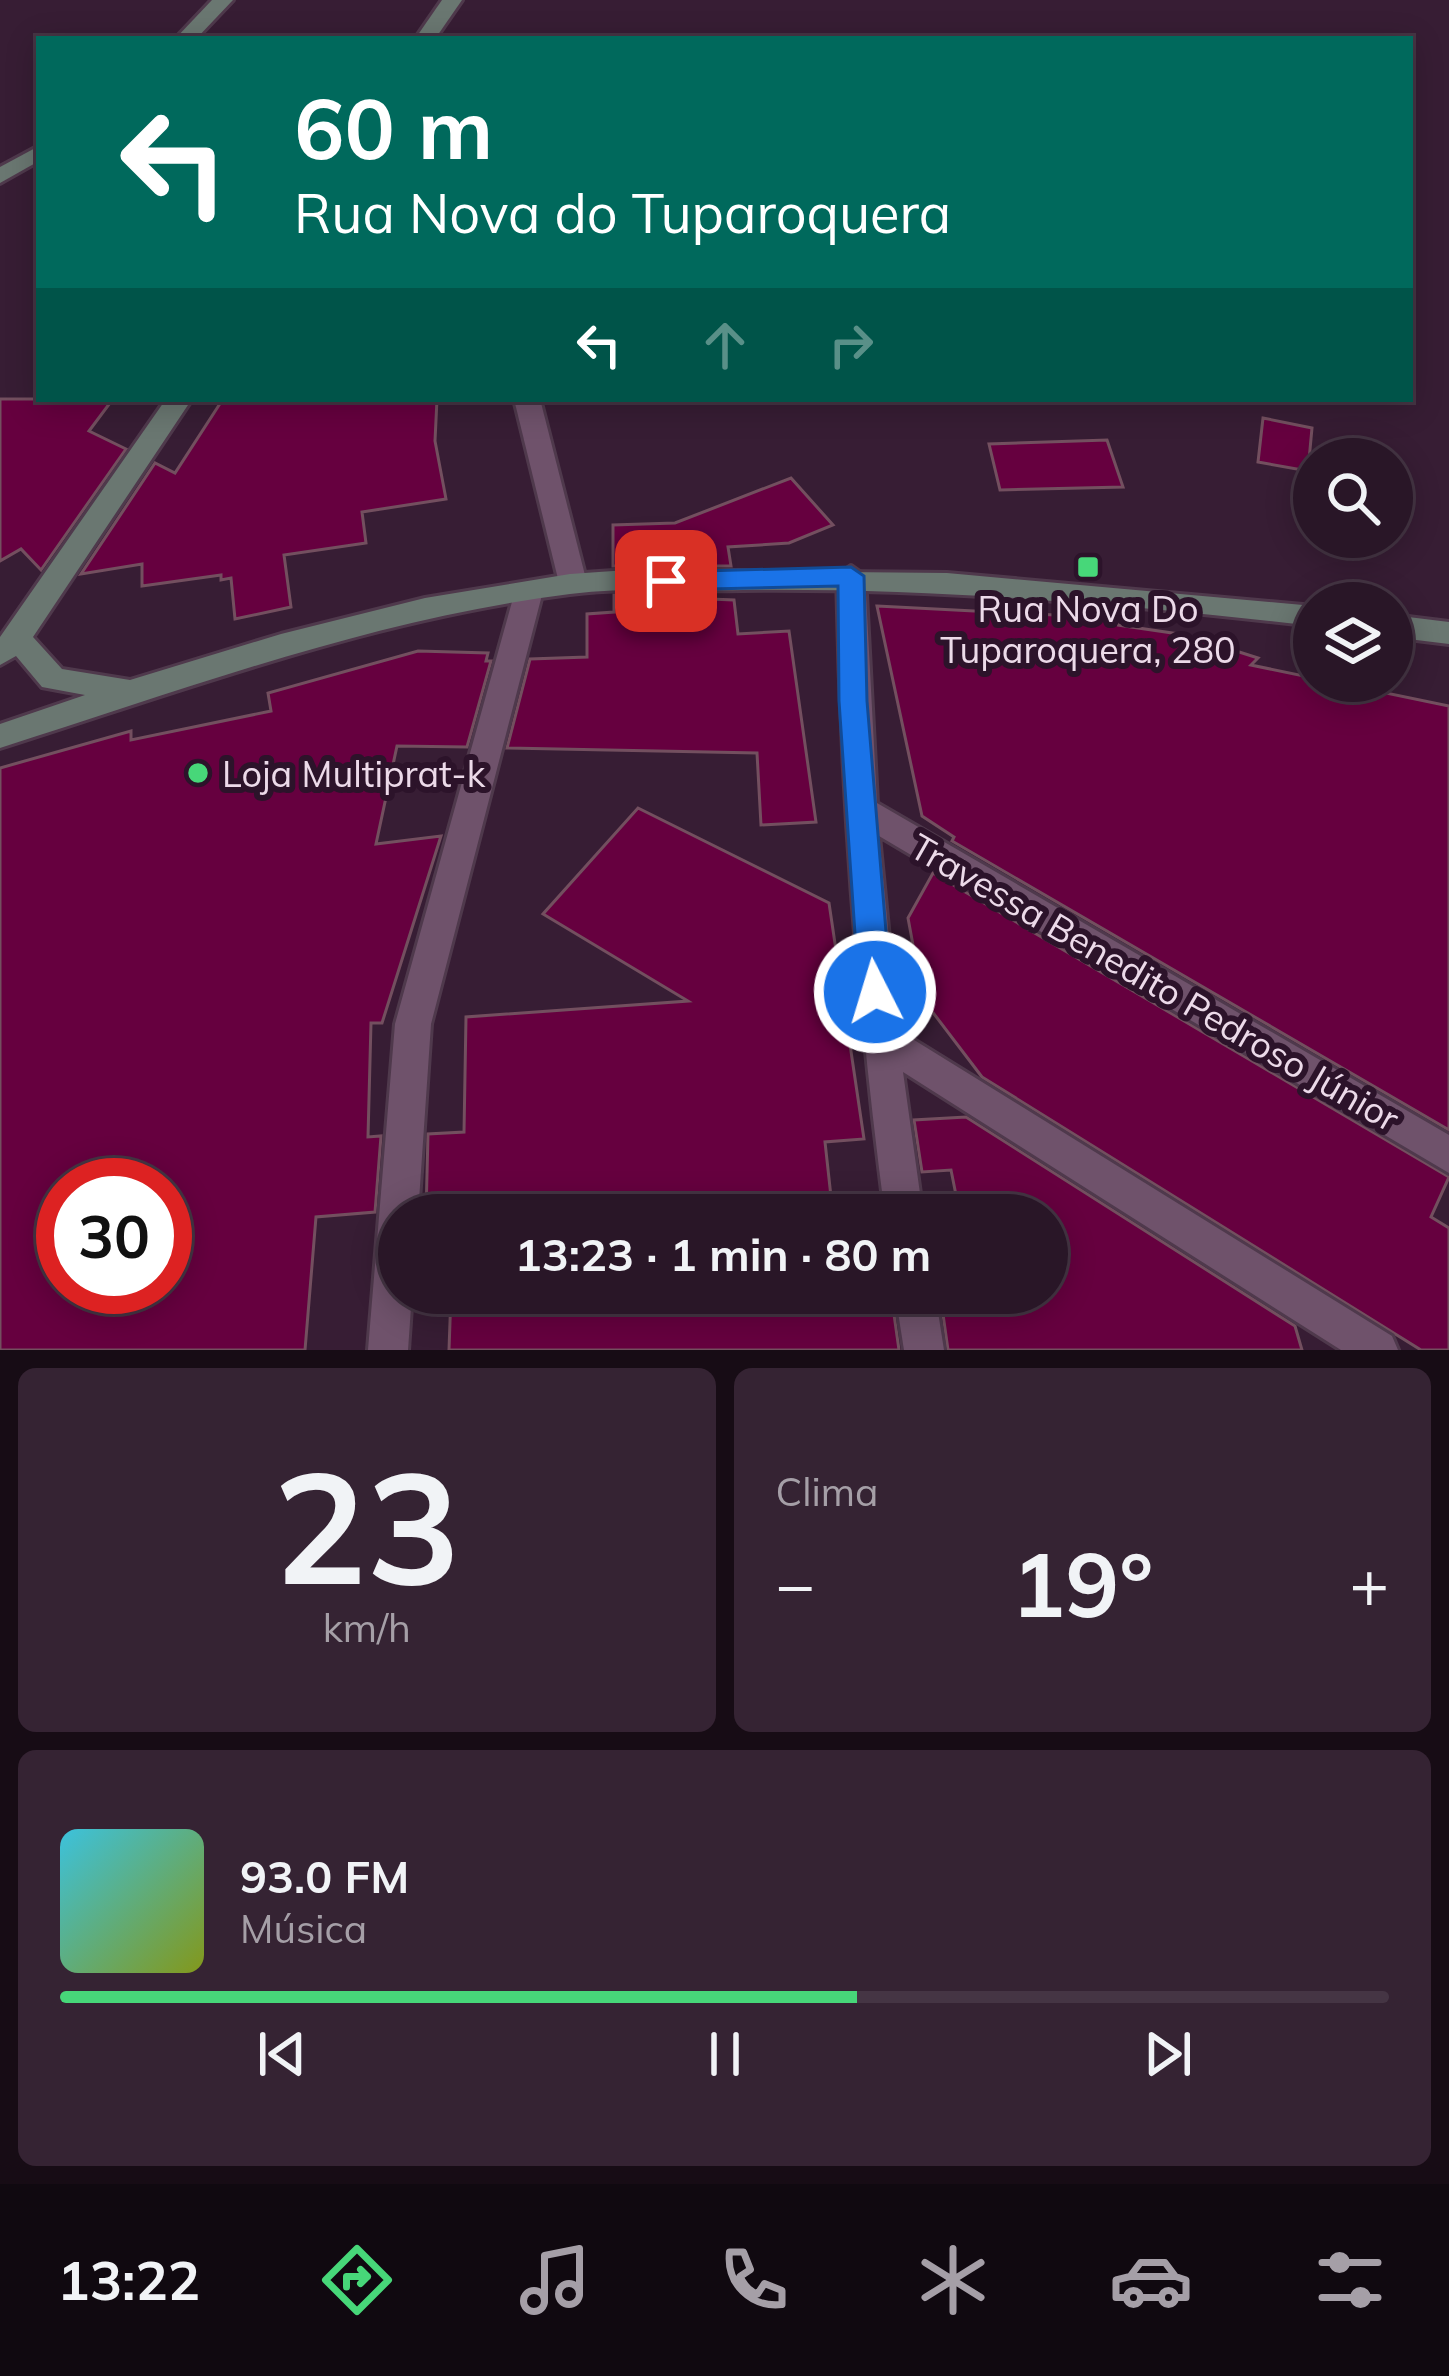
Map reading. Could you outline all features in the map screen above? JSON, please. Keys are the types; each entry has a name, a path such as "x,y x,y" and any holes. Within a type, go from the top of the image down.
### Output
{"street":[{"path":"188,36 224,0"},
{"path":"427,36 452,0"},
{"path":"0,176 36,154"},
{"path":"129,690 53,679 8,646 176,402"},
{"path":"527,402 573,583"},
{"path":"851,576 860,809 878,1037 901,1194"},
{"path":"0,736 129,690 296,643 573,583 851,576 1115,591 1293,613"},
{"path":"388,1350 413,1024 529,591"},
{"path":"1413,629 1449,633"},
{"name":"Travessa Benedito Pedroso Júnior","path":"860,809 1449,1155"},
{"path":"878,1037 1378,1350"},
{"path":"918,1314 924,1350"}],"building":[{"path":"0,399 111,402 89,431 126,449 41,570 21,549 0,561"},
{"path":"221,402 437,402 435,441 446,499 362,512 366,543 284,555 291,607 235,619 231,578 221,580 221,575 142,586 142,564 81,574 155,463 175,473"},
{"path":"1263,418 1312,428 1311,438 1293,438 1293,468 1258,462"},
{"path":"1107,440 1123,487 1000,490 989,444"},
{"path":"791,478 833,525 789,543 728,547 731,566 613,566 613,525 675,523"},
{"path":"664,594 659,597 734,600 738,634 789,631 816,822 761,825 757,753 507,748 530,659 587,657 587,614 614,612 614,595"},
{"path":"877,606 1113,618 1118,625 1186,635 1258,658 1251,665 1293,674 1293,702 1413,699 1449,706 1449,1130 952,841 954,837 922,816"},
{"path":"418,651 488,653 486,661 491,661 467,747 397,746 376,844 441,836 382,1023 371,1023 368,1137 381,1136 375,1212 316,1217 305,1350 0,1350 0,768 131,731 131,740 271,711 268,693"},
{"path":"638,808 829,903 864,1139 825,1142 831,1194 427,1194 428,1134 464,1132 466,1017 688,1001 543,914"},
{"path":"933,873 1449,1177 1431,1217 1449,1228 1449,1350 1421,1350 982,1077 896,964 893,935 913,945 908,918"},
{"path":"966,1117 1295,1326 1302,1350 948,1350 943,1314 1068,1314 1068,1194 956,1194 951,1170 922,1172 914,1120"},
{"path":"450,1314 894,1314 899,1350 449,1350"}],"place":[{"name":"Rua Nova Do Tuparoquera, 280","path":"1088,567"},
{"name":"Loja Multiprat-k","path":"198,773"}],"route":[{"path":"666,581 851,576 853,701 875,992"}]}
